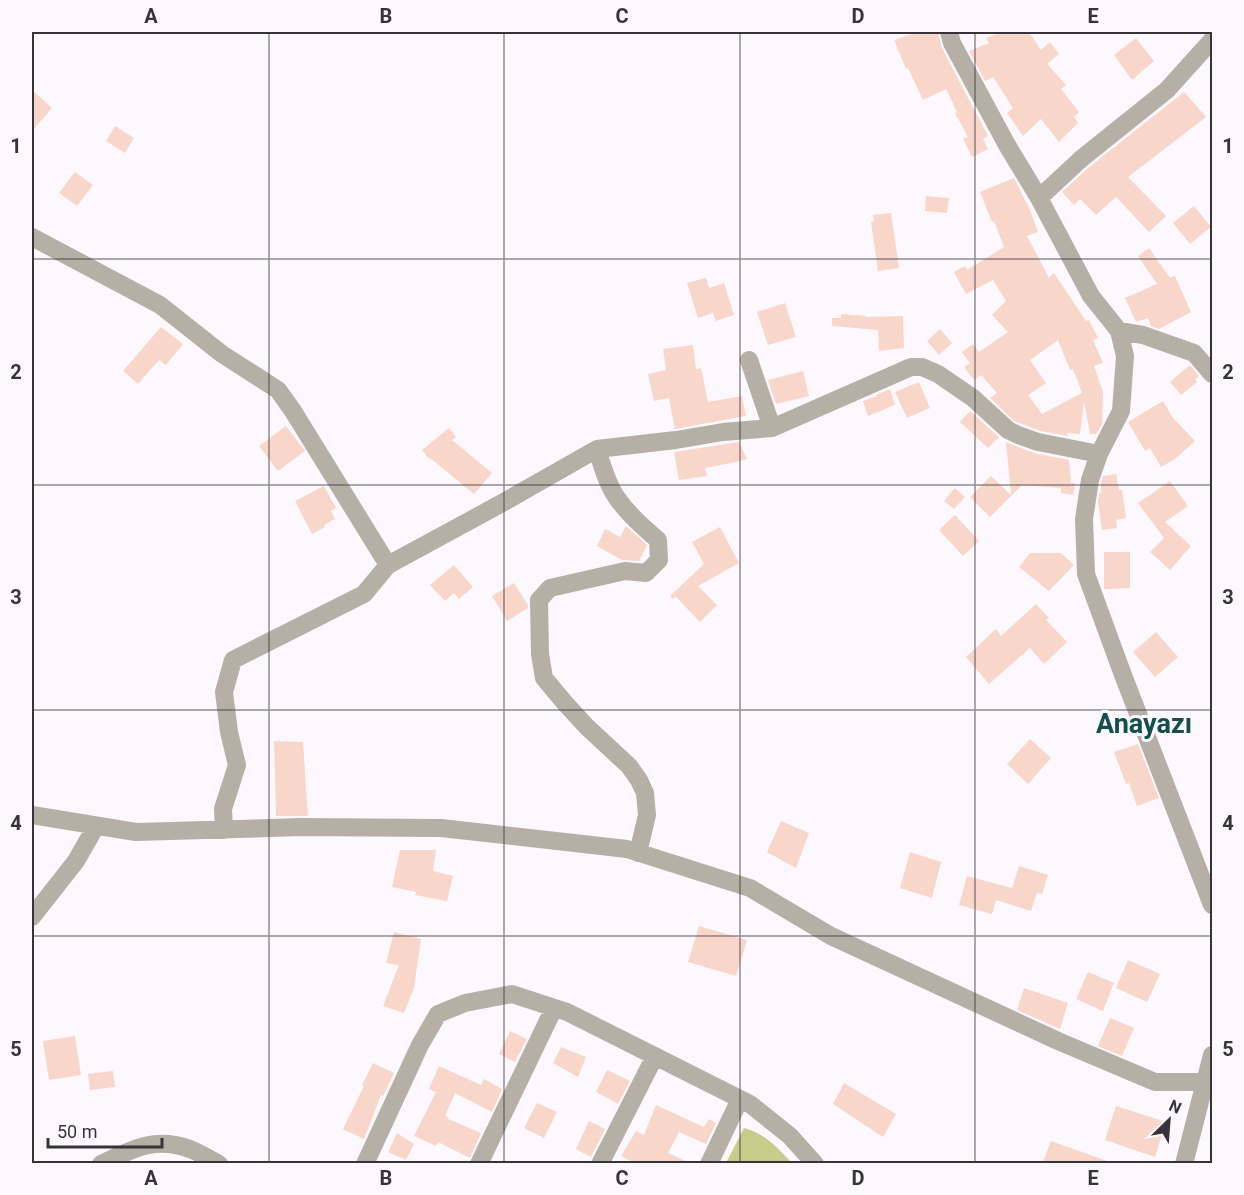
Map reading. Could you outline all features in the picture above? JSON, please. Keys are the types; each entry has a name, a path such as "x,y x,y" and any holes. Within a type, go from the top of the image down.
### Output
{"street":[{"path":"949,32 952,43 1007,145 1039,198 1090,296 1119,331 1125,356 1121,411 1099,454 1090,480 1084,519 1086,574 1123,675 1208,880 1212,905"},
{"path":"1039,198 1081,159 1167,90 1212,40"},
{"path":"32,237 160,305 222,354 278,390 388,565"},
{"path":"1119,331 1143,335 1194,353 1212,374"},
{"path":"749,360 771,428"},
{"path":"224,830 223,809 237,765 229,732 224,692 233,660 364,594 388,565 597,449 771,428 910,368 922,367 938,374 973,398 1008,430 1018,435 1038,442 1099,454"},
{"path":"597,449 616,496 630,515 658,540 659,560 646,573 625,571 550,588 538,600 540,654 544,678 571,710 629,766 639,780 645,793 647,815 638,853"},
{"path":"32,815 136,832 302,827 441,828 627,849 750,888 831,936 1058,1041 1155,1082 1209,1082"},
{"path":"32,917 76,861 96,826"},
{"path":"365,1164 420,1046 438,1014 465,1003 512,994 567,1011 750,1104 789,1136 814,1164"},
{"path":"479,1164 554,1008"},
{"path":"1184,1164 1209,1082 1212,1055"},
{"path":"600,1164 655,1056"},
{"path":"709,1164 740,1099"},
{"path":"101,1164 131,1149 151,1143 190,1149 219,1164"}],"green space":[{"path":"744,1128 765,1137 792,1163 726,1163"}],"building":[{"path":"918,32 938,32 942,48 988,136 983,139 988,149 972,157 963,139 968,137 955,113 957,112 946,89 923,100 908,68 906,69 894,40"},
{"path":"1002,32 1029,32 1041,50 1050,42 1059,54 1047,64 1066,85 1061,89 1079,112 1074,117 1078,123 1059,142 1041,119 1023,136 1007,113 1013,108 993,77 985,81 969,51 989,43 986,38"},
{"path":"1136,38 1154,61 1132,80 1114,55"},
{"path":"32,90 52,108 32,131"},
{"path":"1184,92 1206,117 1128,177 1166,216 1149,232 1116,197 1096,215 1080,199 1074,205 1062,192 1088,168"},
{"path":"115,126 134,138 125,153 106,141"},
{"path":"75,172 93,185 77,206 59,193"},
{"path":"1014,178 1038,232 1027,236 1049,278 1054,273 1086,321 1089,320 1098,338 1093,340 1103,363 1094,366 1103,392 1102,424 1096,434 1090,434 1084,401 1080,434 1067,433 1068,436 1041,431 1014,421 990,398 997,393 981,375 974,380 964,367 970,363 962,352 973,344 979,352 1008,332 992,315 1006,301 993,280 966,294 954,272 965,266 967,270 1004,247 980,192","holes":["1058,340 1070,370 1073,369 1082,393 1042,414 1028,395 1046,383 1030,360"]},
{"path":"926,196 949,198 947,213 925,211"},
{"path":"1194,206 1211,227 1190,244 1173,223"},
{"path":"891,213 899,268 878,271 871,222 874,221 873,215"},
{"path":"1149,248 1170,278 1175,276 1191,312 1159,329 1151,326 1148,318 1136,322 1125,298 1157,284 1138,256"},
{"path":"706,278 709,288 724,283 734,315 716,321 713,313 698,318 687,283"},
{"path":"785,303 796,337 768,345 757,312"},
{"path":"841,314 866,317 903,316 904,348 879,351 878,330 832,326 832,318 841,318"},
{"path":"161,327 183,344 166,365 159,360 138,384 123,371"},
{"path":"940,329 952,343 939,355 927,341"},
{"path":"693,345 696,369 701,368 708,402 742,396 746,416 675,429 669,398 654,401 648,374 666,370 663,349"},
{"path":"1190,365 1199,376 1195,380 1197,382 1181,395 1170,382"},
{"path":"803,371 809,396 776,404 768,380"},
{"path":"919,382 930,408 907,418 895,392"},
{"path":"890,389 895,405 868,416 863,401"},
{"path":"1163,401 1173,418 1195,441 1175,459 1161,467 1150,448 1145,451 1128,422"},
{"path":"970,411 999,437 988,448 960,422"},
{"path":"286,426 305,451 278,471 259,446"},
{"path":"449,428 456,437 452,440 492,473 474,494 429,459 422,450"},
{"path":"739,442 747,459 705,468 707,476 679,480 674,452"},
{"path":"1006,442 1034,453 1069,460 1071,483 1075,483 1073,495 1061,493 1061,488 1022,485 990,517 970,497 991,476 1011,495"},
{"path":"1116,474 1119,490 1122,490 1126,518 1116,520 1117,528 1102,530 1098,502 1101,483 1103,476"},
{"path":"1170,481 1188,506 1165,522 1191,546 1170,570 1150,552 1164,538 1138,503"},
{"path":"324,486 336,508 331,511 335,519 312,534 295,501"},
{"path":"955,488 965,497 954,509 944,501"},
{"path":"955,515 979,541 963,556 939,530"},
{"path":"626,526 647,545 639,561 622,560 597,546 605,529 620,537"},
{"path":"720,527 739,563 698,586 717,605 700,622 676,597 672,599 670,596 704,564 692,542"},
{"path":"1104,552 1130,552 1130,588 1104,589"},
{"path":"1030,553 1061,553 1074,565 1049,591 1019,567"},
{"path":"454,565 473,587 459,599 454,593 445,601 430,585"},
{"path":"514,583 528,608 507,621 492,596"},
{"path":"1036,604 1049,618 1046,620 1067,642 1044,664 1030,648 989,684 966,657 996,629 1001,636"},
{"path":"1156,632 1178,657 1155,677 1133,652"},
{"path":"1030,739 1051,758 1028,784 1007,764"},
{"path":"274,741 303,742 308,816 276,816"},
{"path":"1138,744 1159,798 1137,806 1114,752"},
{"path":"781,821 809,833 796,868 767,852"},
{"path":"400,850 436,850 433,871 453,876 447,901 415,895 416,892 392,887"},
{"path":"910,852 941,862 932,898 900,888"},
{"path":"1019,866 1048,875 1042,894 1037,893 1031,911 996,900 992,914 959,905 967,876 1012,888"},
{"path":"699,926 747,940 736,976 688,962"},
{"path":"394,932 421,939 414,988 404,1013 383,1006 399,965 386,963"},
{"path":"1128,960 1160,974 1147,1002 1116,988"},
{"path":"1088,972 1114,983 1103,1011 1076,999"},
{"path":"1024,988 1068,1003 1060,1029 1017,1010"},
{"path":"1110,1018 1134,1028 1122,1056 1098,1046"},
{"path":"510,1031 527,1039 515,1062 499,1054"},
{"path":"75,1036 81,1075 49,1080 43,1041"},
{"path":"561,1047 586,1057 578,1077 553,1063"},
{"path":"373,1063 394,1073 383,1096 381,1095 364,1139 343,1129"},
{"path":"439,1066 481,1085 484,1079 502,1089 492,1112 455,1093 445,1116 481,1133 470,1158 438,1142 436,1146 414,1136 436,1092 429,1089"},
{"path":"607,1070 630,1081 618,1104 596,1092"},
{"path":"113,1071 115,1087 90,1090 88,1074"},
{"path":"844,1083 896,1114 883,1137 833,1104"},
{"path":"537,1103 557,1112 544,1138 524,1128"},
{"path":"656,1105 704,1127 709,1119 716,1123 706,1144 679,1132 668,1153 692,1164 636,1164 621,1156 636,1131 644,1135"},
{"path":"1116,1106 1166,1122 1155,1157 1105,1140"},
{"path":"589,1121 605,1129 591,1157 576,1149"},
{"path":"397,1133 414,1144 406,1160 388,1152"},
{"path":"1051,1141 1110,1162 1109,1164 1042,1164"}],"district":[{"name":"Anayazı","path":"1144,724"}]}
